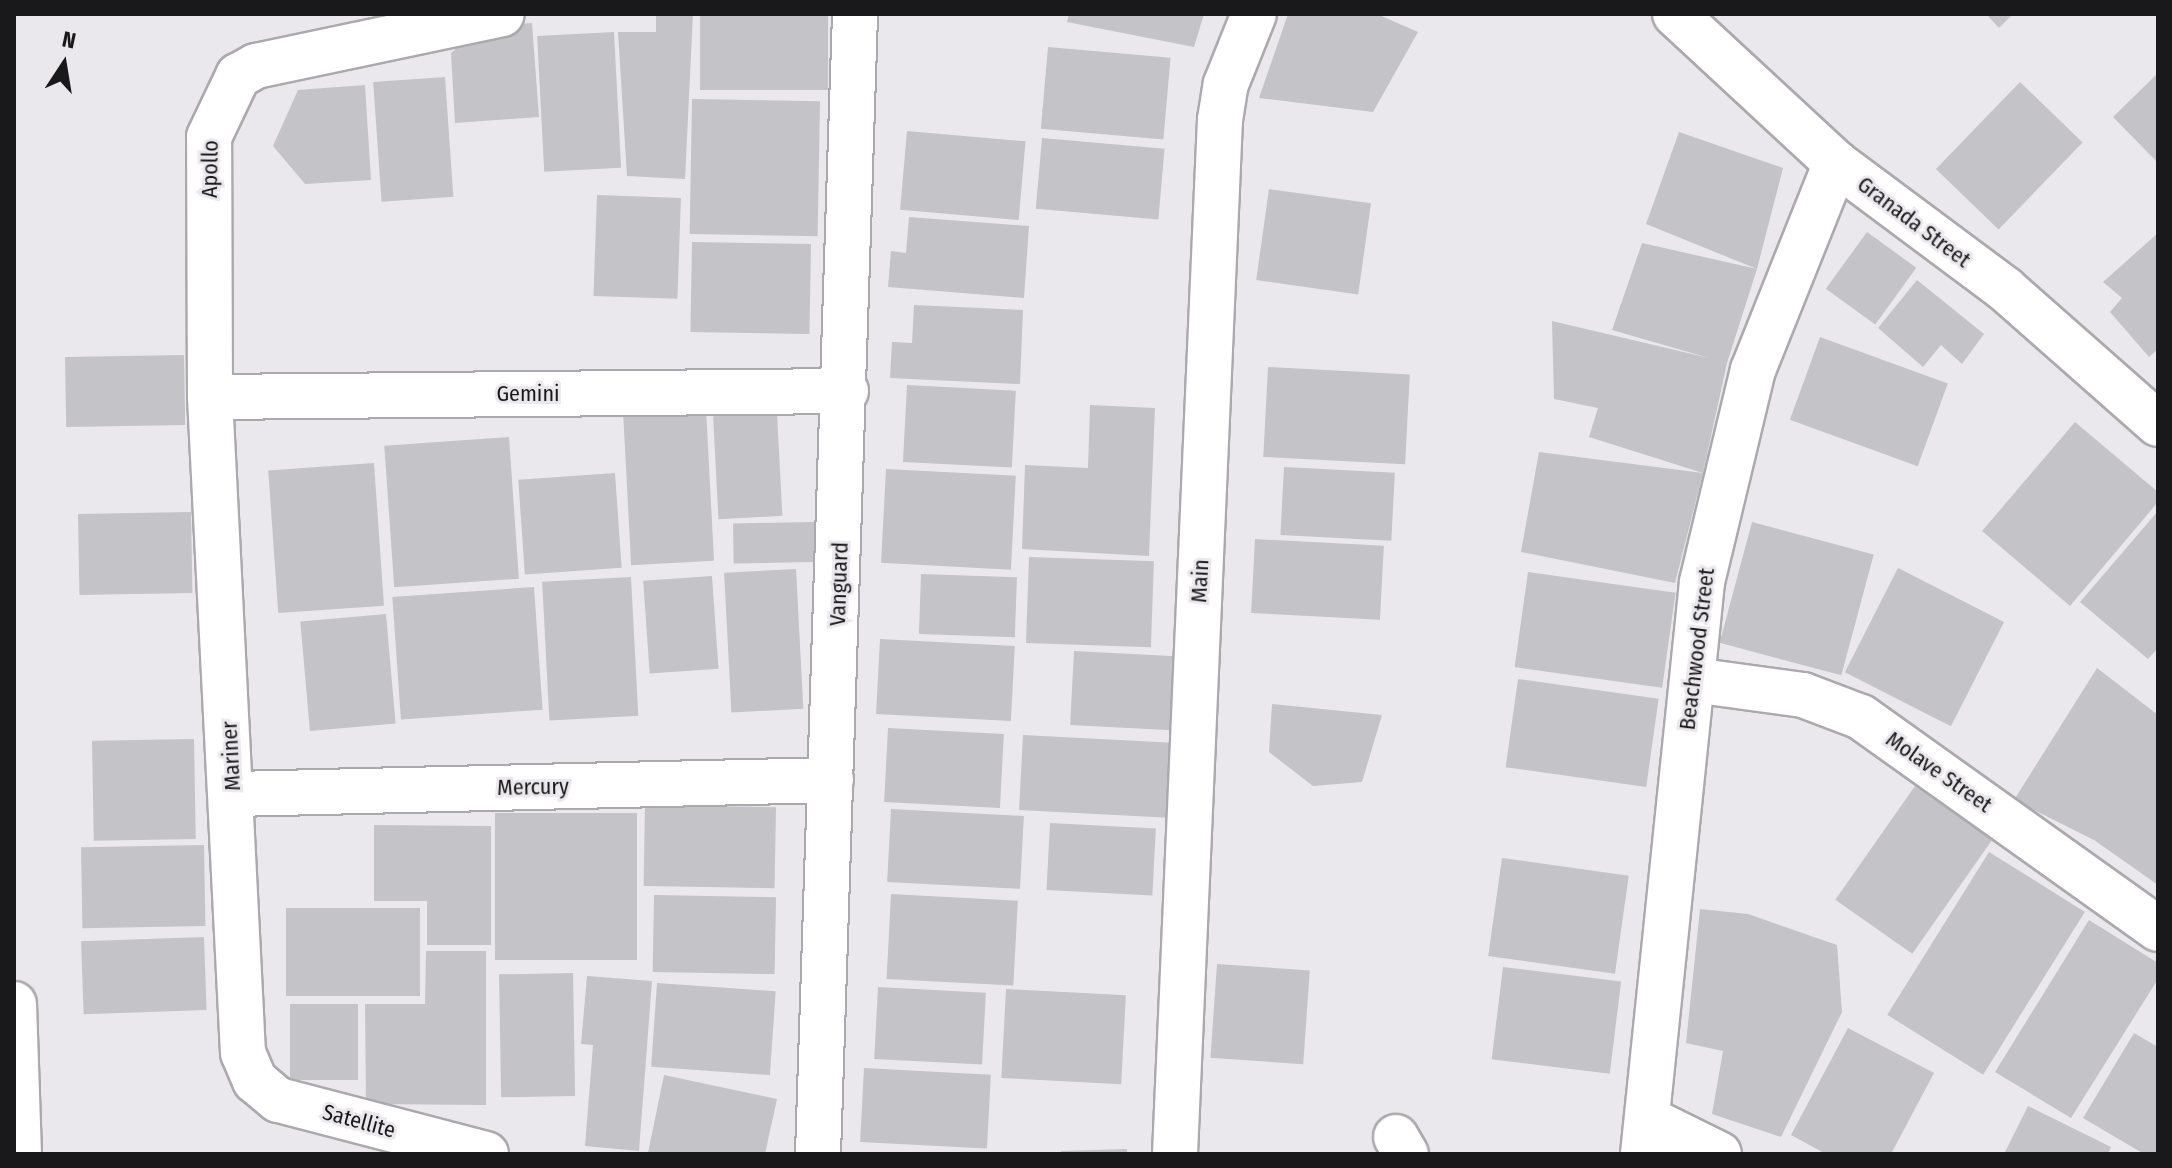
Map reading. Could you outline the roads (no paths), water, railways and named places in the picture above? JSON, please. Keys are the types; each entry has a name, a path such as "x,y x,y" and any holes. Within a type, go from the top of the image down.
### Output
{"street":[{"name":"Apollo","path":"210,397 209,137 238,76 256,66 502,14"},
{"name":"Vanguard","path":"818,1154 846,391 855,14"},
{"name":"Main","path":"1175,1154 1220,120 1226,84 1254,14"},
{"name":"Granada Street","path":"1675,14 1836,163 2005,289 2158,424"},
{"name":"Beachwood Street","path":"1645,1137 1702,582 1753,370 1836,163"},
{"name":"Gemini","path":"210,397 846,391"},
{"name":"Mariner","path":"210,397 234,794 236,1026 255,1081 278,1100"},
{"name":"Molave Street","path":"1693,680 1803,695 1861,717 2158,929"},
{"name":"Mercury","path":"234,794 831,780"},
{"path":"14,1004 19,1154"},
{"name":"Satellite","path":"278,1100 486,1154"},
{"path":"1645,1137 1719,1154"}]}
